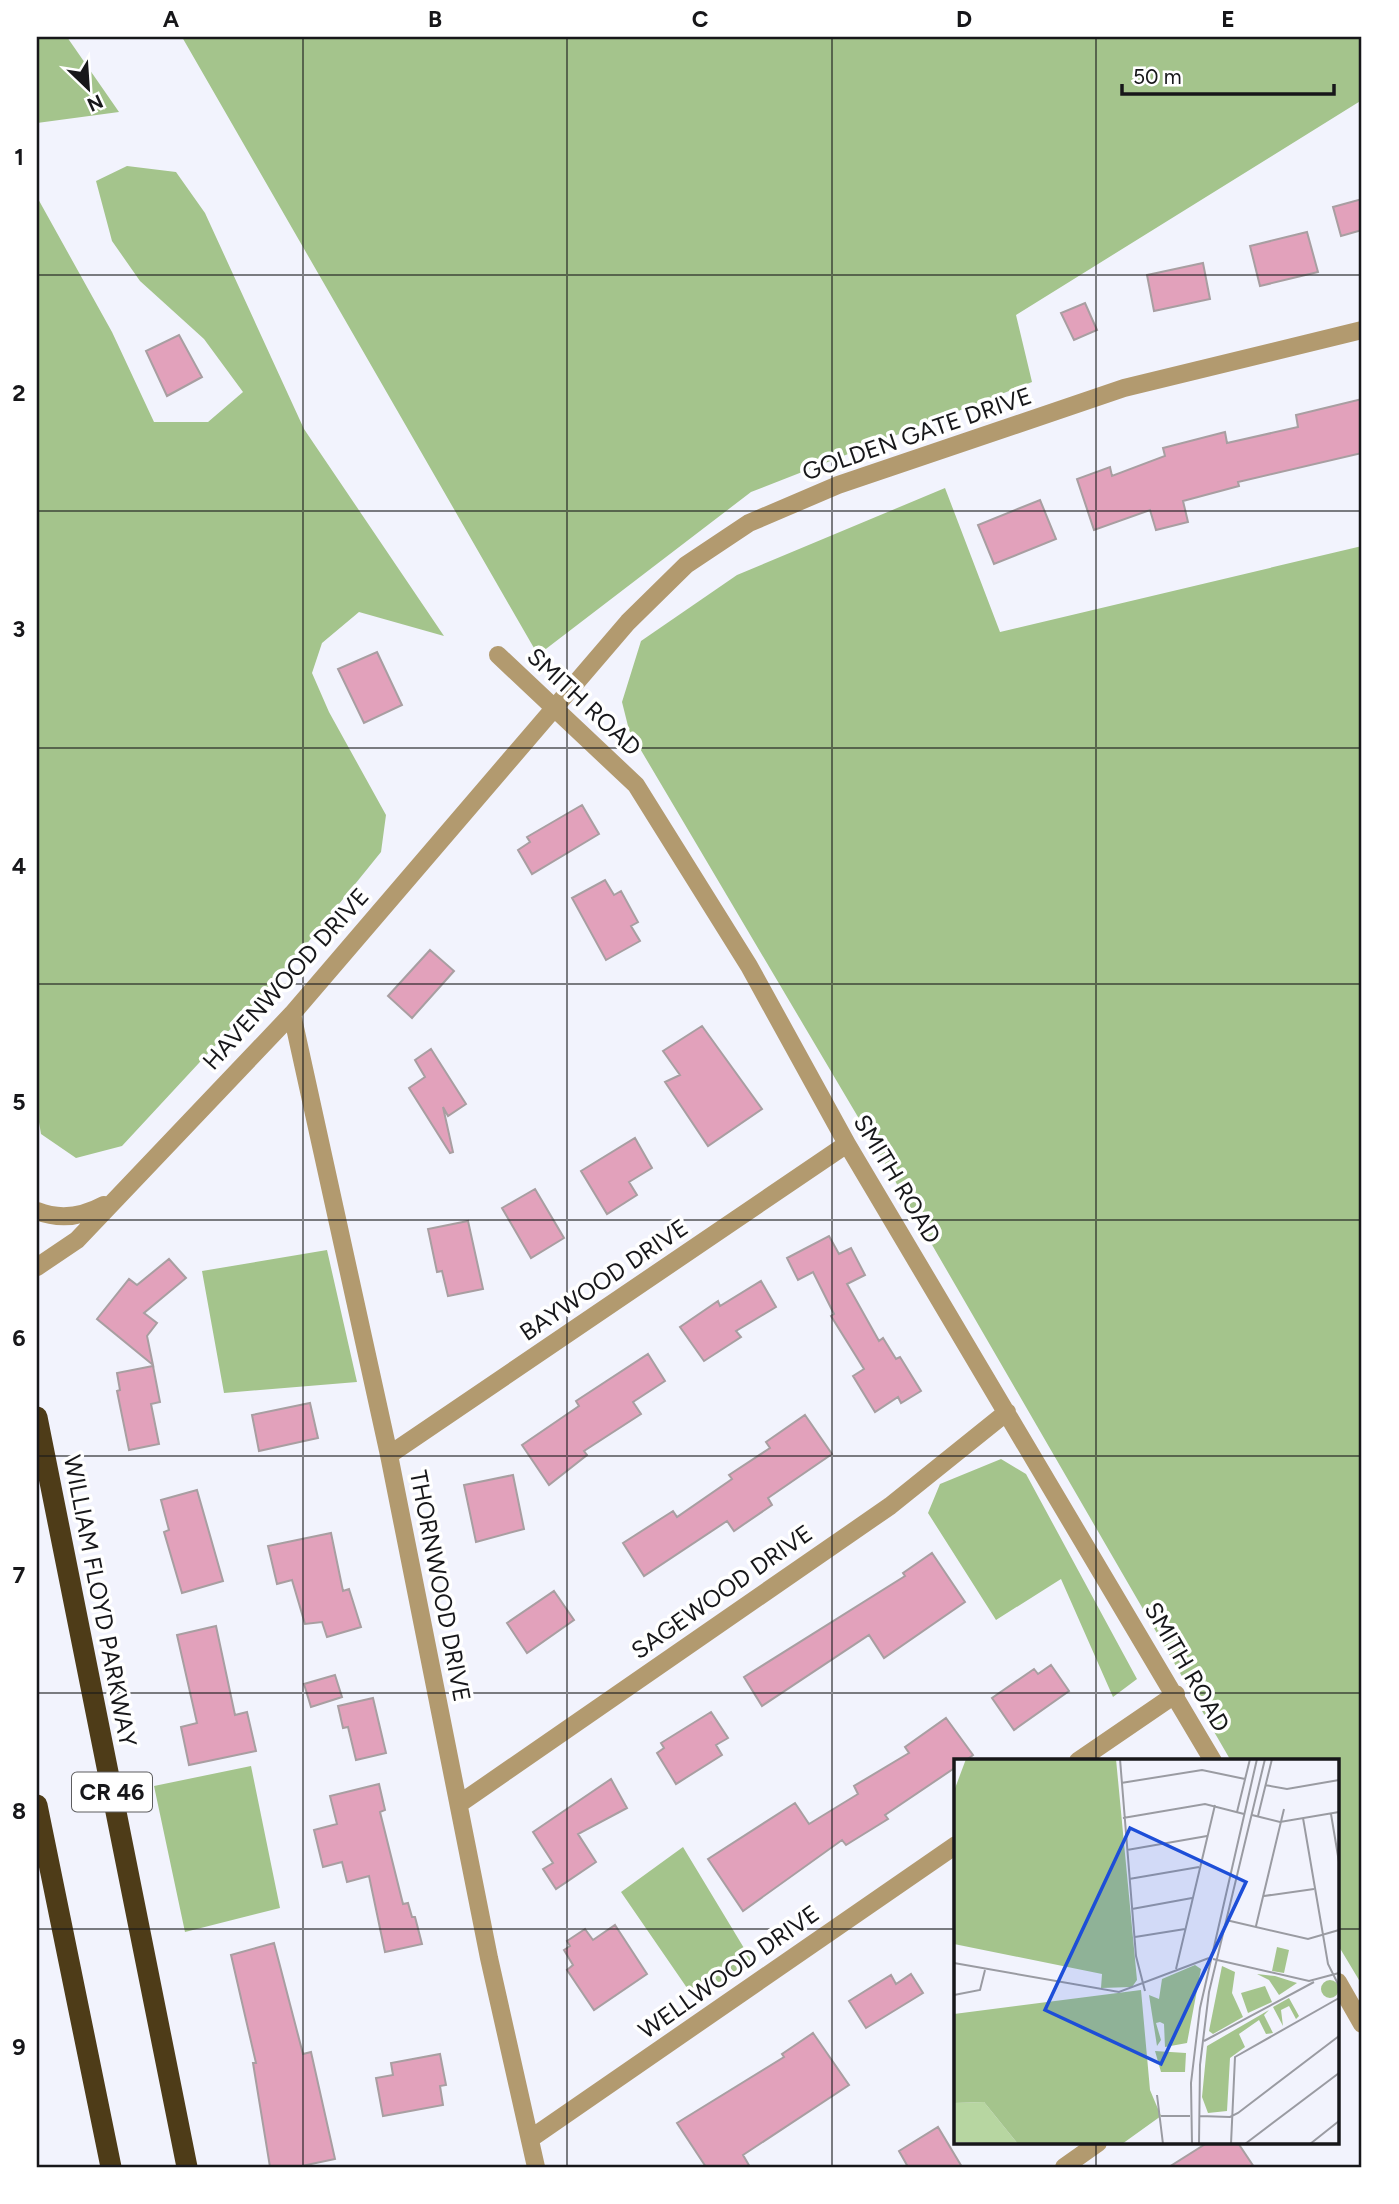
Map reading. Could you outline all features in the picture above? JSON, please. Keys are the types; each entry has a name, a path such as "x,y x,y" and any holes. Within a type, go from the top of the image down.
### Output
{"highway":[{"name":"WILLIAM FLOYD PARKWAY","path":"37,1416 187,2167"},
{"name":"CR 46","path":"37,1805 111,2167"}],"street":[{"name":"GOLDEN GATE DRIVE","path":"555,706 628,622 686,565 749,523 838,485 1124,388 1362,330"},
{"name":"SMITH ROAD","path":"498,655 636,785 749,965 847,1144 1212,1759"},
{"name":"HAVENWOOD DRIVE","path":"37,1267 77,1240 292,1014 555,706"},
{"name":"THORNWOOD DRIVE","path":"292,1014 389,1455 536,2167"},
{"name":"BAYWOOD DRIVE","path":"389,1455 847,1144"},
{"path":"37,1211 50,1216 67,1217 87,1213 116,1198"},
{"name":"SAGEWOOD DRIVE","path":"459,1804 890,1506 1007,1412"},
{"path":"1081,1759 1175,1694"},
{"name":"WELLWOOD DRIVE","path":"530,2139 954,1846"},
{"path":"1340,1986 1362,2024"},
{"path":"1064,2167 1097,2144"}],"green space":[{"path":"37,37 67,37 119,112 37,123"},
{"path":"182,37 1362,37 1362,100 1016,315 1032,382 751,492 538,655"},
{"path":"127,166 176,172 205,213 304,429 444,636 359,612 322,643 312,673 329,712 386,815 381,852 288,967 122,1146 76,1158 41,1134 37,1110 37,197 112,332 154,422 208,422 243,392 204,339 140,281 112,241 96,181"},
{"path":"945,488 1000,632 1362,546 1362,1985 1340,1948 1340,1759 1230,1759 858,1117 629,730 622,702 641,641 737,575"},
{"path":"327,1250 357,1382 224,1393 202,1271"},
{"path":"1001,1459 1026,1474 1137,1679 1113,1697 1061,1579 996,1620 928,1513 940,1484"},
{"path":"251,1766 280,1908 185,1932 154,1786"},
{"path":"683,1847 753,1963 696,2001 621,1892"}],"building":[{"path":"1362,199 1362,230 1341,236 1333,207"},
{"path":"1307,232 1318,272 1260,286 1250,246"},
{"path":"1203,263 1210,299 1154,311 1147,275"},
{"path":"1085,303 1097,330 1074,340 1061,313"},
{"path":"179,335 202,377 167,396 146,351"},
{"path":"1362,399 1362,453 1238,482 1239,486 1183,501 1188,522 1156,530 1150,510 1094,530 1077,479 1110,467 1112,476 1165,456 1163,448 1225,432 1227,443 1298,427 1296,415"},
{"path":"1040,500 1056,539 994,564 978,525"},
{"path":"377,652 402,705 364,723 338,669"},
{"path":"582,805 599,834 532,874 518,850 530,842 527,837"},
{"path":"605,880 614,895 621,891 638,922 631,926 640,941 606,960 572,898"},
{"path":"430,950 454,971 412,1018 388,996"},
{"path":"702,1026 762,1109 708,1146 665,1082 680,1075 663,1051"},
{"path":"431,1049 466,1104 448,1116 443,1107 453,1152 450,1153 409,1088 425,1077 415,1060"},
{"path":"635,1138 652,1168 629,1182 637,1195 607,1214 581,1171"},
{"path":"535,1189 564,1238 531,1258 502,1208"},
{"path":"468,1221 483,1289 448,1296 442,1271 437,1272 428,1229"},
{"path":"829,1236 839,1254 851,1248 865,1275 847,1284 879,1341 883,1338 896,1359 900,1357 921,1391 901,1403 898,1397 875,1412 853,1376 864,1369 831,1316 834,1314 813,1272 798,1280 787,1258"},
{"path":"169,1259 186,1278 144,1313 157,1323 147,1336 153,1365 97,1319 129,1279 137,1285"},
{"path":"761,1281 776,1307 736,1331 741,1337 704,1361 680,1327 718,1301 720,1306"},
{"path":"648,1354 665,1381 633,1402 641,1414 584,1451 587,1455 549,1485 522,1445 579,1406 576,1401"},
{"path":"153,1366 160,1402 151,1404 159,1444 129,1450 117,1391 120,1390 117,1373"},
{"path":"310,1403 318,1438 259,1451 252,1415"},
{"path":"805,1415 832,1454 768,1498 772,1505 734,1531 727,1521 644,1576 623,1543 673,1511 677,1517 732,1479 729,1475 770,1448 766,1442"},
{"path":"513,1475 524,1529 476,1542 464,1485"},
{"path":"197,1490 223,1581 182,1593 164,1532 169,1530 161,1500"},
{"path":"331,1533 343,1591 349,1589 361,1627 327,1637 322,1622 305,1624 292,1580 277,1584 268,1546"},
{"path":"932,1553 965,1602 884,1658 869,1635 762,1706 744,1677 905,1576 903,1573"},
{"path":"554,1591 574,1620 527,1653 507,1623"},
{"path":"216,1626 235,1715 247,1712 256,1751 189,1765 181,1727 197,1723 177,1635"},
{"path":"1051,1665 1069,1691 1014,1730 992,1698 1034,1669 1038,1674"},
{"path":"335,1675 342,1697 311,1707 304,1684"},
{"path":"373,1698 386,1753 356,1760 348,1727 343,1728 338,1706"},
{"path":"711,1712 728,1738 716,1745 722,1755 676,1784 657,1753 664,1748 661,1743"},
{"path":"946,1718 973,1755 968,1759 954,1759 954,1768 885,1815 888,1819 846,1845 842,1840 743,1911 708,1859 795,1803 809,1824 858,1794 854,1786 909,1753 905,1747"},
{"path":"611,1779 627,1808 578,1834 596,1862 556,1889 543,1869 553,1863 533,1832"},
{"path":"379,1784 385,1810 380,1812 403,1904 408,1903 412,1917 415,1917 422,1944 385,1952 369,1876 347,1882 342,1862 323,1867 314,1830 337,1824 330,1796"},
{"path":"615,1925 647,1974 594,2010 567,1970 573,1965 564,1950 570,1946 567,1941 585,1929 593,1940"},
{"path":"274,1943 303,2054 311,2052 335,2159 297,2167 270,2167 253,2063 256,2063 231,1955"},
{"path":"911,1974 923,1993 866,2028 849,2001 891,1975 896,1984"},
{"path":"813,2033 849,2085 743,2155 750,2167 706,2167 677,2123 784,2057 782,2054"},
{"path":"440,2054 446,2085 440,2086 443,2105 383,2116 376,2078 393,2075 391,2063"},
{"path":"938,2127 962,2167 908,2167 899,2151"},
{"path":"1205,2144 1239,2144 1254,2167 1169,2167"}]}
